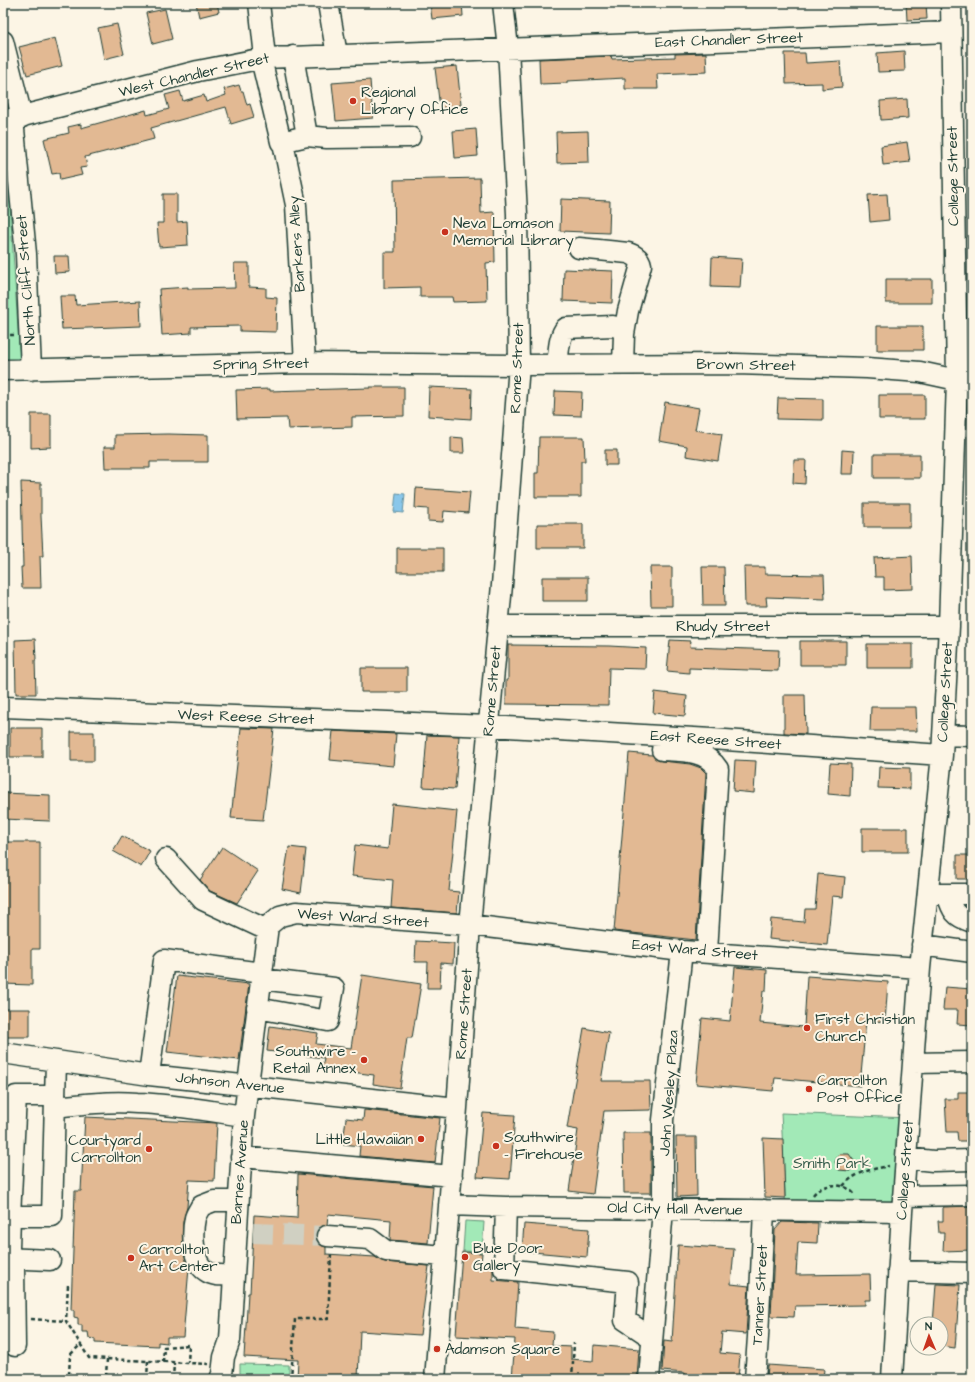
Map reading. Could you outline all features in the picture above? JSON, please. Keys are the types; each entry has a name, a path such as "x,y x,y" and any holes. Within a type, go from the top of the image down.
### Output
{"street":[{"name":"Barkers Alley","path":"259,3 264,48 263,67 281,142 283,144 296,205 305,363"},
{"path":"328,3 337,55"},
{"name":"Rome Street","path":"436,1379 444,1256 458,1108 470,925 498,626 519,365 518,214 508,48 503,3"},
{"name":"College Street","path":"892,1379 898,1271 922,945 937,894 943,735 965,380 964,306 951,32 951,3"},
{"name":"East Chandler Street","path":"508,48 951,32"},
{"name":"North Cliff Street","path":"3,41 13,119 26,254 31,370"},
{"name":"West Chandler Street","path":"13,119 198,72 264,58 508,48"},
{"path":"293,56 308,136"},
{"path":"281,142 308,136 327,138 410,138"},
{"path":"579,248 628,253 635,256 640,261 641,265 628,311 624,334 623,364"},
{"path":"557,365 560,340 566,328 613,326 620,328 624,334"},
{"name":"Spring Street","path":"3,370 305,363 519,365"},
{"name":"Brown Street","path":"519,365 736,364 867,368 920,372 965,380"},
{"name":"Rhudy Street","path":"498,626 949,626"},
{"name":"West Reese Street","path":"3,707 489,726"},
{"name":"East Reese Street","path":"489,726 942,755"},
{"path":"943,735 972,736"},
{"path":"634,747 697,753 714,762 718,769 707,952"},
{"path":"149,1075 164,960 261,976 334,988 328,1020 257,1006 261,976 267,930 203,900 166,860"},
{"path":"937,894 972,894"},
{"path":"937,894 956,915 964,920 972,922"},
{"name":"West Ward Street","path":"267,930 268,926 280,916 296,912 470,925"},
{"name":"East Ward Street","path":"470,925 682,951 920,968"},
{"path":"922,945 972,952"},
{"name":"John Wesley Plaza","path":"648,1379 663,1209 664,1120 682,951"},
{"name":"Barnes Avenue","path":"235,1341 234,1274 245,1232 238,1201 244,1116 257,1006"},
{"name":"Johnson Avenue","path":"3,1053 149,1075 458,1108"},
{"path":"10,1216 52,1216 56,1061"},
{"path":"913,1063 972,1062"},
{"path":"15,1346 14,1267 8,1258 16,1096 55,1102 137,1103 175,1106 244,1116"},
{"path":"241,1157 452,1176"},
{"path":"906,1162 972,1160"},
{"name":"Old City Hall Avenue","path":"449,1205 764,1210 903,1204 972,1195"},
{"path":"234,1274 214,1275 205,1271 197,1261 194,1248 195,1218 201,1206 214,1201 238,1201"},
{"path":"506,1207 504,1269 628,1282 625,1320 652,1338"},
{"name":"Tanner Street","path":"755,1379 764,1210"},
{"path":"329,1236 370,1239 386,1251 444,1256"},
{"path":"8,1258 50,1260"},
{"path":"898,1271 972,1274"},
{"path":"214,1371 222,1374 224,1357 235,1341"},
{"path":"235,1341 235,1379"}],"path":[{"path":"843,1186 849,1178 865,1171 906,1162"},
{"path":"291,1379 295,1319 328,1319 329,1236"},
{"path":"68,1284 66,1321 89,1358 188,1363 214,1371"},
{"path":"31,1319 66,1321"},
{"path":"572,1379 574,1343"},
{"path":"69,1375 70,1355 81,1344"},
{"path":"163,1362 164,1347 190,1345 188,1363"},
{"path":"106,1377 107,1359"},
{"path":"147,1379 148,1361"},
{"path":"173,1379 174,1363"}],"green space":[{"path":"3,140 6,144 20,359 16,363 3,363"},
{"name":"Smith Park","path":"781,1113 909,1118 902,1212 786,1211"},
{"path":"465,1221 484,1222 482,1252 463,1251"},
{"path":"240,1364 289,1365 289,1379 240,1379"}],"water":[{"path":"396,493 405,494 403,513 394,512"}],"building":[{"path":"196,3 217,3 219,12 199,17"},
{"path":"430,3 462,3 463,16 432,19"},
{"path":"906,3 926,3 927,19 907,20"},
{"path":"165,9 172,39 153,44 146,13"},
{"path":"117,24 124,54 104,59 98,28"},
{"path":"55,38 62,66 27,75 19,47"},
{"path":"904,51 905,71 878,72 877,53"},
{"path":"706,53 707,72 657,74 658,89 625,89 625,78 540,84 539,59 611,56 612,59 675,57 675,54"},
{"path":"785,53 805,53 806,63 840,61 842,87 822,89 822,83 786,84"},
{"path":"457,66 461,105 440,108 435,68"},
{"name":"Regional Library Office","path":"370,80 373,118 336,121 332,83"},
{"path":"239,85 241,91 243,91 247,105 250,104 254,117 231,124 226,107 151,128 154,139 85,157 87,167 80,168 82,175 60,180 59,173 52,174 44,139 69,133 68,127 81,124 81,128 146,110 147,115 169,109 165,95 180,91 183,101 204,95 206,102 226,95 224,89"},
{"path":"907,99 908,118 881,120 880,101"},
{"path":"476,129 478,156 455,158 453,131"},
{"path":"588,131 589,162 557,163 556,132"},
{"path":"907,142 910,162 883,165 881,146"},
{"name":"Neva Lomason Memorial Library","path":"480,178 481,213 494,212 495,262 486,263 487,301 453,302 452,297 420,297 420,287 384,288 384,252 395,252 394,180"},
{"path":"163,194 177,194 177,222 187,221 188,245 159,247 157,223 163,223"},
{"path":"887,194 889,220 870,222 868,195"},
{"path":"561,199 610,201 609,233 560,231"},
{"path":"54,256 69,256 70,272 55,273"},
{"path":"712,257 742,259 740,288 711,287"},
{"path":"234,263 249,263 249,287 266,288 266,297 277,298 276,332 240,331 240,326 191,327 191,333 162,335 159,289 188,287 188,289 235,288"},
{"path":"564,269 613,271 612,303 563,301"},
{"path":"886,279 932,279 932,303 886,303"},
{"path":"60,296 75,296 76,305 140,301 141,326 62,329"},
{"path":"877,326 923,326 923,350 877,350"},
{"path":"404,387 404,416 352,417 352,427 288,429 287,418 237,419 236,390 270,389 270,391"},
{"path":"429,387 472,389 471,419 428,416"},
{"path":"555,391 582,392 581,416 554,415"},
{"path":"879,395 925,395 925,419 879,419"},
{"path":"778,398 823,399 823,420 777,419"},
{"path":"665,402 699,408 695,430 722,434 718,461 686,456 687,446 659,441"},
{"path":"31,414 51,414 51,447 31,448"},
{"path":"115,435 208,435 208,462 150,462 150,468 105,468 104,447 115,447"},
{"path":"451,437 463,438 464,453 451,453"},
{"path":"539,437 584,437 585,461 581,461 581,497 535,497 535,473 538,473"},
{"path":"605,450 617,450 617,465 605,465"},
{"path":"842,450 854,451 853,474 841,474"},
{"path":"874,454 920,454 920,478 874,478"},
{"path":"794,460 806,460 805,484 793,483"},
{"path":"21,482 41,483 43,556 40,556 41,588 22,588"},
{"path":"416,488 470,492 468,513 444,511 443,522 428,521 428,509 415,508"},
{"path":"864,503 910,503 910,527 864,527"},
{"path":"537,524 583,524 583,548 537,548"},
{"path":"397,548 443,548 443,572 397,572"},
{"path":"912,556 913,589 884,590 884,577 875,577 874,558"},
{"path":"650,567 672,567 672,606 651,606"},
{"path":"702,567 724,567 725,606 703,606"},
{"path":"744,567 765,567 765,574 824,575 825,599 766,597 767,606 745,606"},
{"path":"542,577 588,577 588,601 542,601"},
{"path":"35,639 36,694 16,694 15,640"},
{"path":"670,640 691,641 690,647 779,650 778,671 689,668 689,673 667,671"},
{"path":"800,641 846,641 846,665 800,665"},
{"path":"867,644 913,644 913,668 867,668"},
{"path":"508,645 646,648 645,669 609,668 608,705 506,704"},
{"path":"361,668 407,668 407,692 361,692"},
{"path":"655,692 687,696 685,716 653,713"},
{"path":"784,695 805,695 806,734 784,733"},
{"path":"871,707 916,707 917,731 870,731"},
{"path":"10,728 42,728 42,757 10,757"},
{"path":"241,728 274,729 263,820 231,818"},
{"path":"333,731 396,734 393,766 330,760"},
{"path":"71,732 94,732 94,761 71,761"},
{"path":"427,735 459,736 455,789 423,787"},
{"path":"629,753 652,755 656,759 662,761 690,764 701,768 706,773 696,940 614,931"},
{"path":"735,760 756,761 754,793 733,791"},
{"path":"830,763 851,764 850,796 828,794"},
{"path":"879,767 910,768 910,789 878,788"},
{"path":"3,793 50,795 50,821 3,819"},
{"path":"392,804 457,811 449,891 459,892 457,913 391,908 393,880 352,876 355,845 388,849"},
{"path":"862,828 908,828 908,852 862,852"},
{"path":"122,836 150,851 141,867 113,851"},
{"path":"3,842 40,842 40,949 32,949 32,985 3,984"},
{"path":"222,847 258,871 237,903 210,891 200,880"},
{"path":"289,847 306,849 301,893 282,889"},
{"path":"957,855 972,855 972,879 957,879"},
{"path":"818,874 845,877 843,897 832,896 827,945 769,939 771,919 804,922 805,909 815,909"},
{"path":"416,941 454,943 453,964 441,963 440,988 427,988 428,962 415,962"},
{"path":"735,967 767,970 766,991 763,991 760,1023 804,1027 807,976 888,982 885,1022 866,1020 860,1086 775,1078 773,1091 696,1084 702,1018 730,1021"},
{"path":"362,975 421,984 412,1038 407,1038 400,1088 373,1084 374,1075 322,1068 324,1058 267,1051 270,1026 318,1033 316,1044 351,1048"},
{"path":"177,976 249,984 239,1060 167,1052"},
{"path":"945,987 972,989 972,1025 957,1024 958,1010 943,1010"},
{"path":"3,1009 30,1009 30,1037 3,1037"},
{"path":"584,1028 609,1033 601,1081 650,1081 651,1110 604,1111 593,1194 569,1191 578,1130 567,1128"},
{"path":"958,1092 972,1092 972,1141 958,1141 957,1132 947,1132 945,1099 958,1099"},
{"path":"364,1110 440,1118 435,1163 359,1156 360,1146 343,1144 346,1118 363,1120"},
{"name":"Southwire - Firehouse","path":"483,1113 515,1115 510,1179 477,1177"},
{"name":"Carrollton Art Center","path":"85,1117 217,1123 214,1181 189,1180 187,1207 183,1222 183,1248 189,1268 183,1337 167,1337 167,1343 158,1342 158,1346 95,1343 95,1339 89,1338 88,1332 82,1332 82,1325 78,1325 78,1318 74,1317 74,1310 71,1310 75,1191 81,1191"},
{"path":"623,1133 651,1133 651,1193 624,1193"},
{"path":"676,1137 696,1137 697,1196 677,1197"},
{"path":"763,1138 783,1139 785,1198 765,1197"},
{"path":"839,1154 849,1154 854,1161 850,1171 839,1170 835,1162"},
{"path":"298,1174 433,1186 428,1243 390,1240 391,1220 328,1214 327,1225 322,1226 317,1230 317,1241 320,1245 326,1247 326,1254 375,1257 385,1262 429,1266 420,1335 360,1331 358,1379 297,1379 298,1360 244,1357 248,1293 250,1293 254,1215 297,1218"},
{"path":"972,1206 972,1250 943,1251 944,1233 939,1233 938,1221 943,1221 943,1207"},
{"path":"782,1222 818,1223 817,1243 798,1242 796,1275 870,1274 871,1300 865,1300 865,1305 795,1306 794,1317 771,1316 775,1230"},
{"path":"524,1224 589,1229 587,1257 522,1251"},
{"path":"678,1245 734,1249 731,1284 749,1286 746,1334 722,1332 720,1353 740,1355 738,1379 684,1379 684,1373 662,1371 664,1341 672,1342"},
{"path":"462,1252 482,1253 481,1263 493,1264 493,1280 518,1282 515,1329 553,1332 552,1346 571,1347 571,1359 593,1361 594,1345 639,1349 637,1379 512,1379 515,1339 456,1336"},
{"path":"936,1284 960,1285 955,1348 949,1347 949,1316 934,1316"},
{"path":"768,1365 824,1369 823,1379 767,1379"}],"tunnel":[{"path":"253,1233 327,1236"}],"place":[{"name":"Regional Library Office","path":"353,101"},
{"name":"Neva Lomason Memorial Library","path":"445,232"},
{"name":"First Christian Church","path":"807,1028"},
{"name":"Southwire - Retail Annex","path":"364,1060"},
{"name":"Carrollton Post Office","path":"809,1089"},
{"name":"Little Hawaiian","path":"421,1139"},
{"name":"Southwire - Firehouse","path":"496,1146"},
{"name":"Courtyard Carrollton","path":"149,1149"},
{"name":"Blue Door Gallery","path":"465,1257"},
{"name":"Carrollton Art Center","path":"131,1258"},
{"name":"Adamson Square","path":"437,1349"}]}
